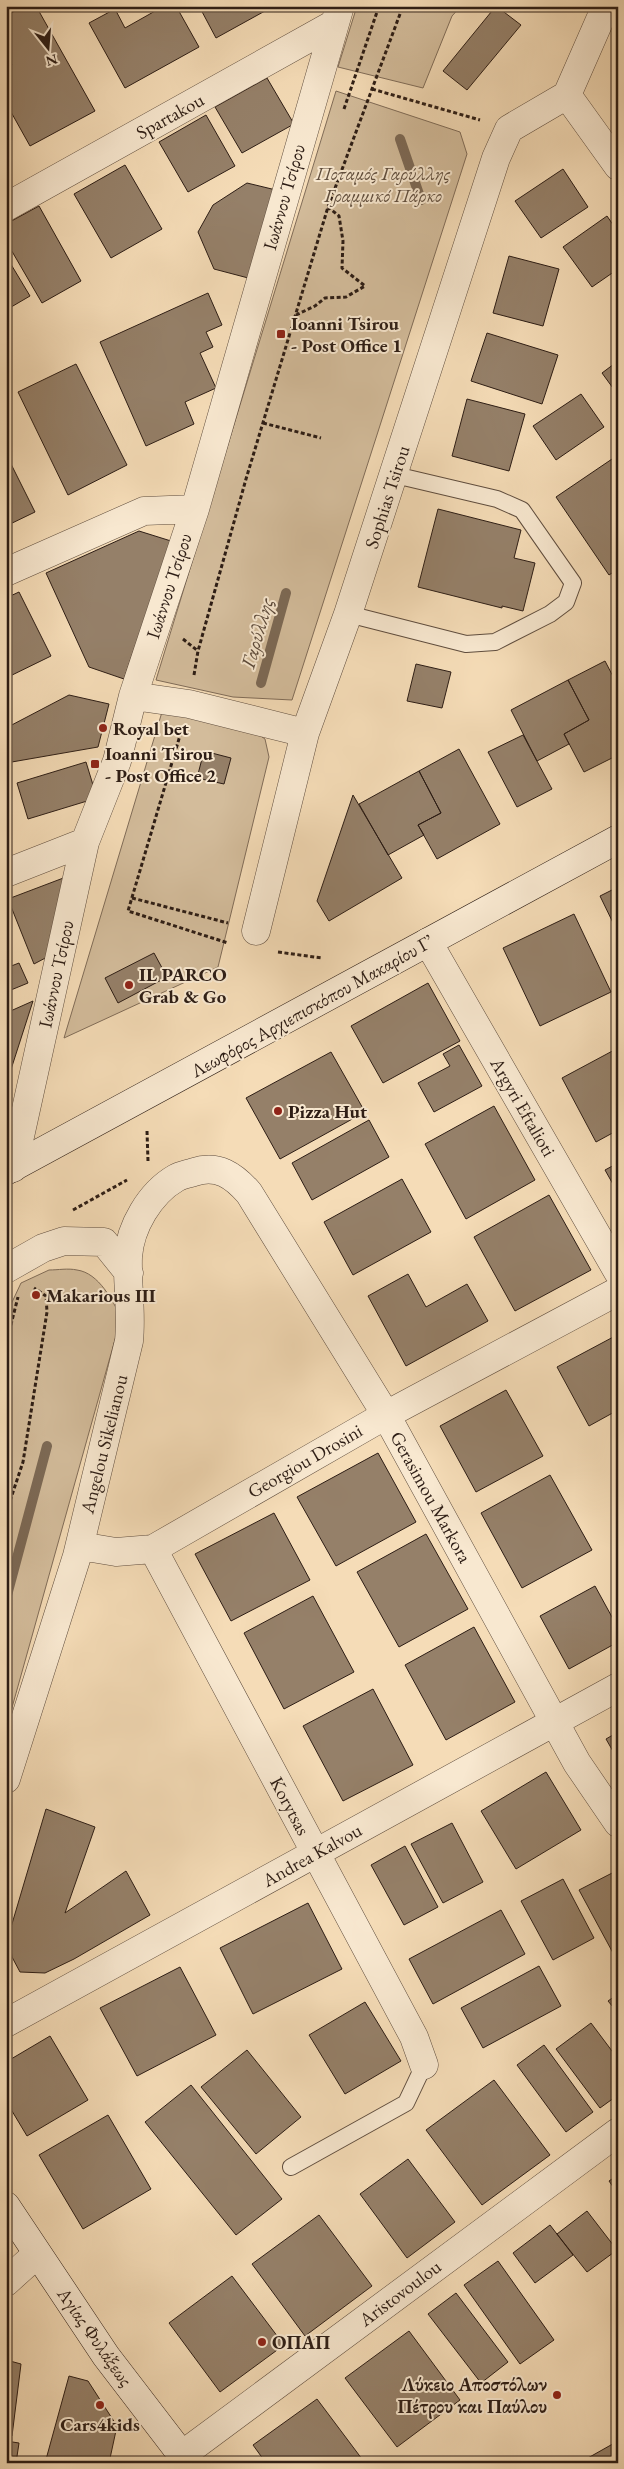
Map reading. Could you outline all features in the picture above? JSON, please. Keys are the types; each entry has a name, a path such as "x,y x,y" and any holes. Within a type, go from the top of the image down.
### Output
{"street":[{"path":"509,129 567,96 606,6"},
{"name":"Spartakou","path":"6,207 337,15"},
{"name":"Ιωάννου Τσίρου","path":"10,1170 85,842 116,760 133,696 194,509 337,15"},
{"path":"567,96 618,166"},
{"name":"Sophias Tsirou","path":"246,938 305,733 348,614 395,474 496,158 509,129"},
{"path":"6,572 144,511 194,509"},
{"path":"133,696 189,704 305,733"},
{"name":"Λεωφόρος Αρχιεπισκόπου Μακαρίου Γ’","path":"10,1170 618,839"},
{"path":"6,873 85,842"},
{"name":"Argyri Eftalioti","path":"428,942 618,1272"},
{"name":"Angelou Sikelianou","path":"6,1779 80,1546 129,1340 132,1318 128,1256 135,1227 151,1199 176,1177 200,1170 221,1170 236,1177"},
{"name":"Gerasimou Markora","path":"236,1177 249,1193 386,1414 577,1764 618,1823"},
{"path":"10,1280 43,1248 64,1241 104,1242 129,1273"},
{"name":"Georgiou Drosini","path":"153,1549 386,1414 618,1291"},
{"path":"80,1546 116,1552 153,1549"},
{"name":"Korytsas","path":"153,1549 414,2036 424,2066"},
{"name":"Andrea Kalvou","path":"6,2022 618,1687"},
{"name":"Aristovoulou","path":"185,2459 618,2132"},
{"name":"Αγίας Φυλάξεως","path":"6,2206 106,2356 185,2459"},
{"path":"6,2282 37,2254"}],"lane":[{"path":"348,614 466,644 495,642 550,614 566,602 573,583 522,510 497,499 395,474"},
{"path":"291,2167 406,2103 424,2066"}],"path":[{"path":"246,938 128,911 189,704 198,651 263,423 328,207 403,6"},
{"path":"372,89 509,129"},
{"path":"296,314 315,306 325,298 346,297 365,286 342,268 343,241 339,216 328,207"},
{"path":"263,423 321,438"},
{"path":"132,898 246,938"},
{"path":"275,951 322,958"},
{"path":"146,1132 148,1168"},
{"path":"69,1212 131,1178"},
{"path":"6,1344 20,1298 10,1280"},
{"path":"6,1513 22,1462 47,1312 46,1296 30,1286"}],"green space":[{"path":"357,6 461,6 452,16 423,88 338,67"},
{"name":"Ποταμός Γαρύλλης Γραμμικό Πάρκο","path":"336,91 460,132 467,154 292,700 233,697 156,680"},
{"path":"162,712 252,730 265,739 269,757 218,967 64,1038"},
{"path":"74,1269 92,1276 104,1289 121,1318 6,1729 6,1315 21,1283 49,1270"}],"building":[{"path":"24,6 36,6 95,111 30,146 6,103 6,68 12,65 6,54 6,11 8,15"},
{"path":"164,6 176,6 199,47 125,88 89,23 115,9 125,28"},
{"path":"199,6 274,6 216,38"},
{"path":"496,6 521,25 467,90 443,71"},
{"path":"267,78 294,124 242,153 215,107"},
{"path":"206,115 235,166 188,192 159,142"},
{"path":"125,165 162,229 111,258 74,194"},
{"path":"563,169 588,207 541,238 515,201"},
{"path":"247,183 276,190 252,279 214,269 198,232 213,205"},
{"path":"39,206 81,281 42,303 6,241 6,224"},
{"path":"607,216 618,232 618,269 592,287 563,247"},
{"path":"6,256 30,296 6,310"},
{"path":"509,256 559,269 543,326 493,313"},
{"path":"208,293 222,325 206,332 213,347 200,353 216,388 185,402 194,424 146,446 100,342"},
{"path":"487,333 558,355 542,404 471,381"},
{"path":"618,361 618,395 602,373"},
{"path":"76,364 127,465 68,495 18,392"},
{"path":"581,394 604,427 556,460 533,426"},
{"path":"467,399 525,414 509,471 452,456"},
{"path":"6,442 11,451 6,453"},
{"path":"615,457 618,460 618,569 609,575 556,497"},
{"path":"10,462 35,512 6,526 6,464"},
{"path":"438,509 521,530 514,558 535,563 523,611 502,606 502,608 418,587"},
{"path":"139,531 171,541 124,679 89,667 46,573"},
{"path":"19,592 51,656 6,678 6,598"},
{"path":"605,661 618,686 618,755 584,772 564,734 589,720 568,680"},
{"path":"416,664 451,672 442,708 407,701"},
{"path":"568,680 589,720 564,734 569,744 537,761 511,710"},
{"path":"69,695 109,704 98,747 6,763 6,728"},
{"path":"523,735 552,789 517,807 488,752"},
{"path":"459,749 500,824 437,859 418,825 441,813 419,771"},
{"path":"204,751 231,758 224,784 197,778"},
{"path":"86,762 97,798 28,819 17,783"},
{"path":"419,771 441,813 418,825 424,835 388,855 359,804"},
{"path":"353,795 402,878 329,921 317,901"},
{"path":"66,877 51,955 34,964 8,899"},
{"path":"618,887 618,933 600,896"},
{"path":"574,914 611,992 540,1026 503,948"},
{"path":"154,953 167,977 118,1003 105,978"},
{"path":"19,963 28,983 6,992 6,968"},
{"path":"428,983 460,1041 383,1083 351,1026"},
{"path":"33,1001 6,1085 6,1013"},
{"path":"459,1045 482,1086 434,1112 418,1083 450,1066 443,1054"},
{"path":"618,1048 618,1130 596,1142 562,1078"},
{"path":"331,1052 365,1112 280,1159 246,1098"},
{"path":"494,1106 535,1180 466,1219 425,1144"},
{"path":"369,1120 389,1157 312,1200 292,1163"},
{"path":"618,1163 618,1193 605,1170"},
{"path":"402,1179 431,1232 353,1275 324,1222"},
{"path":"549,1195 591,1270 515,1311 474,1237"},
{"path":"408,1274 426,1307 467,1284 488,1321 406,1366 368,1296"},
{"path":"617,1335 618,1410 589,1426 557,1367"},
{"path":"506,1390 543,1456 476,1492 440,1426"},
{"path":"378,1453 416,1522 336,1566 297,1497"},
{"path":"550,1475 592,1550 522,1588 481,1513"},
{"path":"274,1513 310,1580 231,1621 195,1554"},
{"path":"426,1534 468,1609 399,1647 357,1572"},
{"path":"595,1586 618,1628 618,1642 569,1669 540,1616"},
{"path":"313,1596 354,1672 284,1709 244,1633"},
{"path":"474,1627 515,1702 446,1740 405,1665"},
{"path":"373,1689 413,1765 343,1801 303,1726"},
{"path":"618,1732 618,1760 606,1739"},
{"path":"546,1772 581,1830 516,1869 481,1811"},
{"path":"46,1809 95,1827 65,1913 126,1871 150,1915 74,1959 45,1973 20,1972 12,1957 9,1934"},
{"path":"452,1823 483,1882 443,1903 411,1844"},
{"path":"405,1846 438,1907 404,1925 371,1865"},
{"path":"618,1870 618,1950 613,1953 579,1890"},
{"path":"563,1879 594,1938 553,1960 521,1901"},
{"path":"308,1903 342,1969 253,2014 220,1948"},
{"path":"501,1910 525,1954 433,2004 409,1959"},
{"path":"539,1966 561,2006 483,2048 461,2008"},
{"path":"180,1967 216,2035 137,2076 100,2008"},
{"path":"618,1994 618,2013 608,2001"},
{"path":"365,2002 401,2061 345,2094 309,2035"},
{"path":"591,2023 618,2059 618,2095 600,2108 556,2049"},
{"path":"50,2036 88,2100 27,2136 6,2101 6,2062"},
{"path":"544,2045 593,2112 566,2132 517,2065"},
{"path":"247,2050 301,2117 256,2154 201,2087"},
{"path":"494,2080 550,2155 482,2205 426,2130"},
{"path":"191,2085 282,2199 236,2235 145,2122"},
{"path":"108,2115 151,2189 83,2229 39,2155"},
{"path":"408,2159 455,2222 407,2258 360,2194"},
{"path":"618,2175 618,2194 609,2181"},
{"path":"587,2211 617,2250 587,2272 557,2234"},
{"path":"319,2215 372,2286 305,2336 252,2264"},
{"path":"550,2225 573,2255 535,2283 513,2253"},
{"path":"498,2261 554,2340 520,2364 464,2285"},
{"path":"232,2276 284,2345 220,2392 169,2323"},
{"path":"456,2293 508,2362 481,2383 428,2314"},
{"path":"409,2331 460,2400 397,2447 345,2378"},
{"path":"10,2361 21,2364 12,2436 6,2436 6,2362"},
{"path":"69,2376 88,2381 117,2426 109,2463 45,2463"},
{"path":"317,2399 365,2463 266,2463 253,2445"},
{"path":"6,2441 19,2443 16,2463 6,2463"},
{"path":"618,2441 618,2463 579,2463"}],"waterway":[{"name":"Γαρύλλης","path":"400,139 421,200"},
{"name":"Γαρύλλης","path":"261,683 286,593"},
{"name":"Γαρύλλης","path":"6,1599 47,1446"}],"place":[{"name":"Ioanni Tsirou - Post Office 1","path":"281,334"},
{"name":"Royal bet","path":"103,728"},
{"name":"Ioanni Tsirou - Post Office 2","path":"95,764"},
{"name":"IL PARCO Grab & Go","path":"129,985"},
{"name":"Pizza Hut","path":"278,1111"},
{"name":"Makarious III","path":"36,1295"},
{"name":"ΟΠΑΠ","path":"262,2342"},
{"name":"Λύκειο Αποστόλων Πέτρου και Παύλου","path":"557,2395"},
{"name":"Cars4kids","path":"100,2405"}]}
